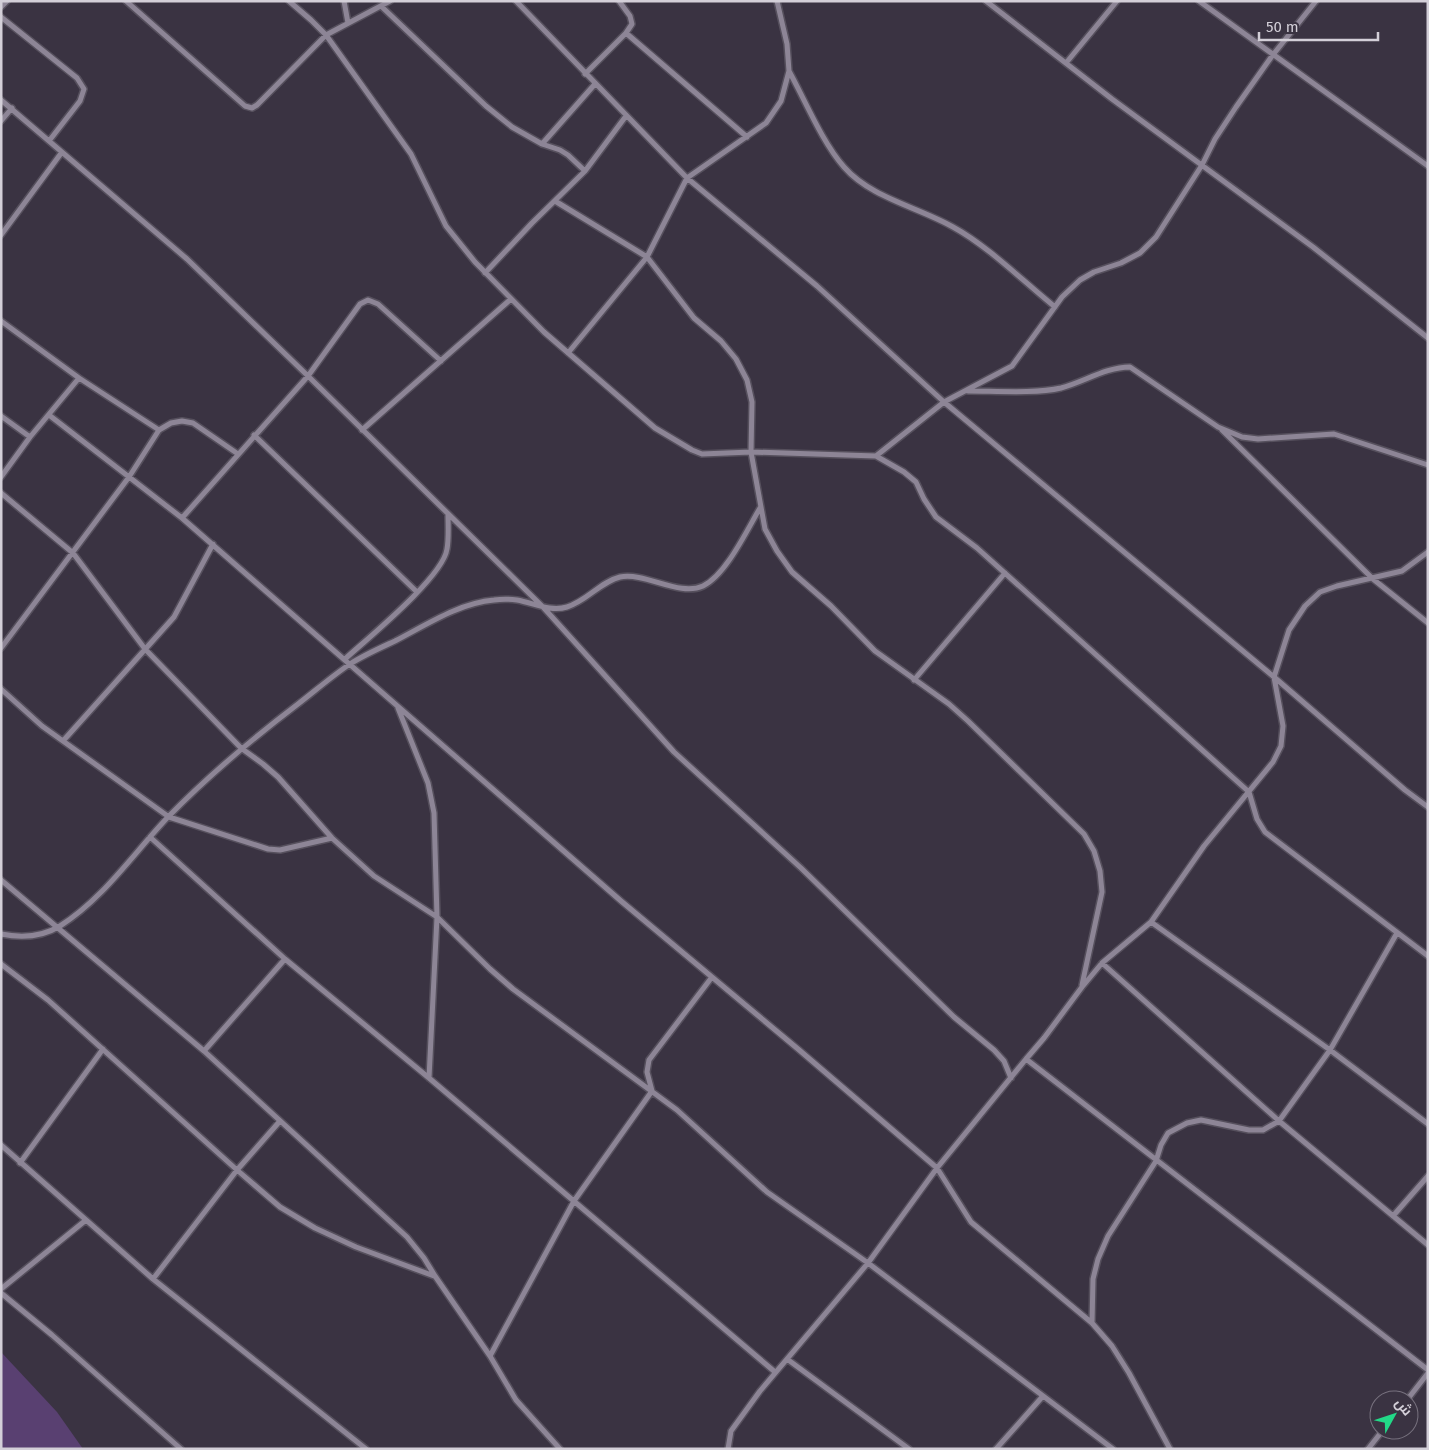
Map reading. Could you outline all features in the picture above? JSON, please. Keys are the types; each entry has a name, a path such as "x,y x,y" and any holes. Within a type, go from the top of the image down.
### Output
{"street":[{"path":"1,7 7,1"},
{"path":"126,1 245,106 252,108 326,35 390,1"},
{"path":"288,1 326,35 411,154 446,226 485,273 568,353 655,428 702,454 751,452 876,456 904,472 916,482 924,499 936,516 977,548 1249,792 1257,819 1265,832 1428,956"},
{"path":"344,1 348,23"},
{"path":"516,1 687,178 817,286 944,402 1274,677 1405,790 1428,806"},
{"path":"585,74 626,33 632,24 630,16 619,1"},
{"path":"568,353 648,256 687,178 766,123 781,101 789,71 787,44 776,1"},
{"path":"986,1 1313,247 1428,338"},
{"path":"1066,63 1117,1"},
{"path":"1199,1 1272,56 1428,166"},
{"path":"876,456 944,402 1012,366 1062,297 1080,280 1094,272 1121,263 1140,253 1156,237 1202,165 1214,139 1272,56 1316,1"},
{"path":"381,6 486,106 512,127 542,144 568,155 585,171"},
{"path":"1,17 77,78 84,89 80,101 49,141"},
{"path":"626,33 747,136"},
{"path":"789,71 832,152 845,168 865,186 953,227 975,241 1055,307"},
{"path":"542,144 595,84"},
{"path":"1,100 187,259 308,376 543,607 674,752 801,868 954,1017 994,1050 1004,1062 1011,1078"},
{"path":"1,121 12,108"},
{"path":"485,273 585,171 626,116"},
{"path":"2,232 62,152"},
{"path":"555,201 648,256 694,318 721,341 736,359 747,380 752,402 751,452 760,507 766,529 777,551 792,572 831,606 876,651 968,721 1084,834 1094,851 1100,870 1102,892 1082,987"},
{"path":"362,430 511,299"},
{"path":"182,518 308,376 360,304 368,300 378,304 441,361"},
{"path":"1,321 80,378 159,430"},
{"path":"966,391 1048,390 1061,388 1119,367 1130,367 1218,427 1373,579 1428,622"},
{"path":"1,477 30,437 80,378"},
{"path":"49,415 213,544 620,900 937,1168 971,1222 1092,1322 1112,1346 1130,1373 1170,1449"},
{"path":"1,416 30,437"},
{"path":"1,648 129,477 159,430 171,423 182,421 193,423 238,454"},
{"path":"1218,427 1242,437 1258,439 1334,434 1428,465"},
{"path":"254,435 417,592"},
{"path":"1,493 73,553 145,648 241,748 278,777 332,838 374,876 437,917 513,989 652,1091 698,1128 767,1192 868,1263 1113,1449"},
{"path":"1,934 24,937 40,934 58,927 85,907 169,817 241,748 350,664 453,611 474,604 494,600 517,600 543,607 567,607 582,600 605,584 621,577 635,577 684,588 701,587 712,580 724,568 760,507"},
{"path":"345,660 417,592 442,564 447,550 448,514"},
{"path":"63,741 174,617 213,544"},
{"path":"728,1449 731,1431 760,1391 868,1263 937,1168 1102,964 1151,922 1204,846 1274,762 1281,746 1283,726 1274,677 1289,630 1306,606 1320,592 1337,586 1402,571 1428,552"},
{"path":"914,680 1005,573"},
{"path":"1,689 42,726 169,817 268,849 280,850 332,838"},
{"path":"397,705 428,783 434,814 437,917 429,1078"},
{"path":"150,837 285,959 429,1078 775,1372"},
{"path":"1,880 204,1051 407,1237 424,1258 490,1356 516,1400 560,1449"},
{"path":"1151,922 1330,1050 1428,1124"},
{"path":"1092,1322 1093,1279 1098,1259 1108,1236 1156,1161 1161,1145 1168,1134 1187,1123 1201,1120 1249,1130 1263,1130 1279,1121 1330,1050 1397,933"},
{"path":"204,1051 285,959"},
{"path":"1,964 48,1000 280,1207 315,1228 356,1247 435,1276"},
{"path":"1102,964 1279,1121 1428,1245"},
{"path":"490,1356 574,1201 652,1091 648,1072 649,1060 712,977"},
{"path":"20,1163 103,1050"},
{"path":"1026,1059 1428,1372 1414,1390"},
{"path":"153,1279 237,1170 280,1121"},
{"path":"1,1145 153,1279 366,1449"},
{"path":"1393,1216 1428,1176"},
{"path":"1,1289 86,1220"},
{"path":"1,1294 52,1336 179,1448"},
{"path":"787,1359 906,1448"},
{"path":"996,1449 1043,1396"}],"shaded area":[{"path":"1,1352 57,1412 83,1449 1,1449"}]}
